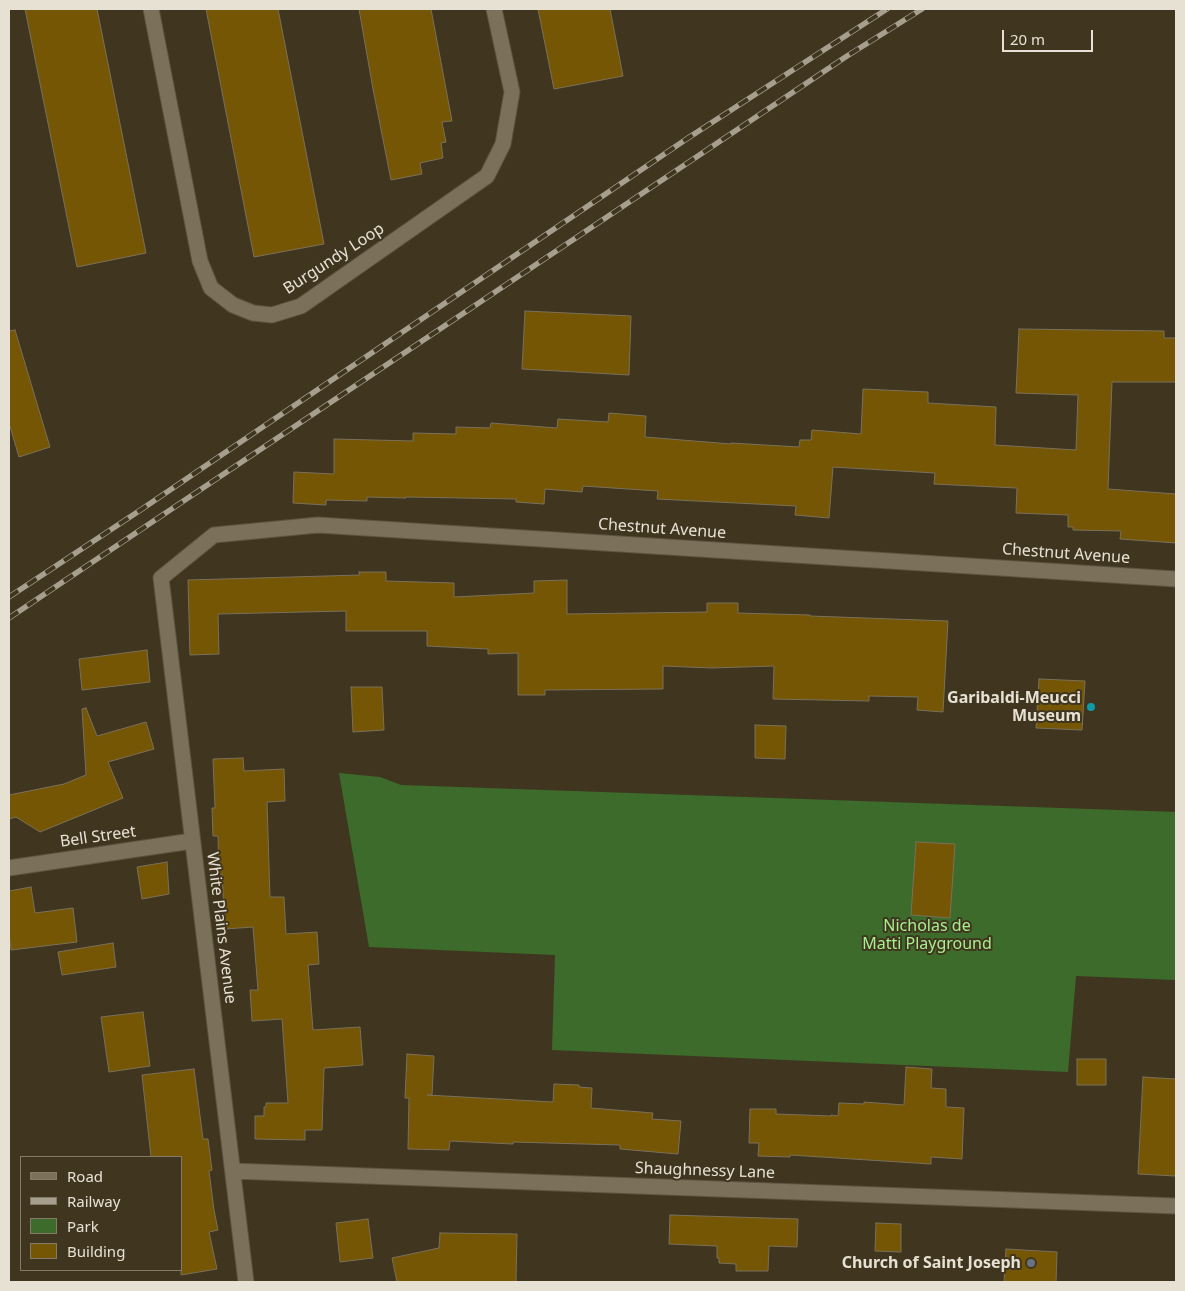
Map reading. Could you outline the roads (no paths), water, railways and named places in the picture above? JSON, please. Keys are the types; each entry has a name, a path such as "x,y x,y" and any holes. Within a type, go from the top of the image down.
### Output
{"street":[{"name":"Burgundy Loop","path":"151,9 200,261 211,288 232,305 253,313 272,315 301,306 487,176 503,144 512,92 494,9"},
{"name":"Chestnut Avenue","path":"161,578 214,535 318,525 1176,579"},
{"name":"White Plains Avenue","path":"161,578 246,1282"},
{"name":"Bell Street","path":"9,868 192,841"},
{"name":"Shaughnessy Lane","path":"233,1171 1176,1206"}],"railway":[{"path":"9,597 142,509 688,138 887,9"},
{"path":"9,618 847,56 922,9"}],"place":[{"name":"Garibaldi-Meucci Museum","path":"1091,707"},
{"name":"Church of Saint Joseph","path":"1031,1263"}],"park label":[{"name":"Nicholas de Matti Playground","path":"927,935"}]}
